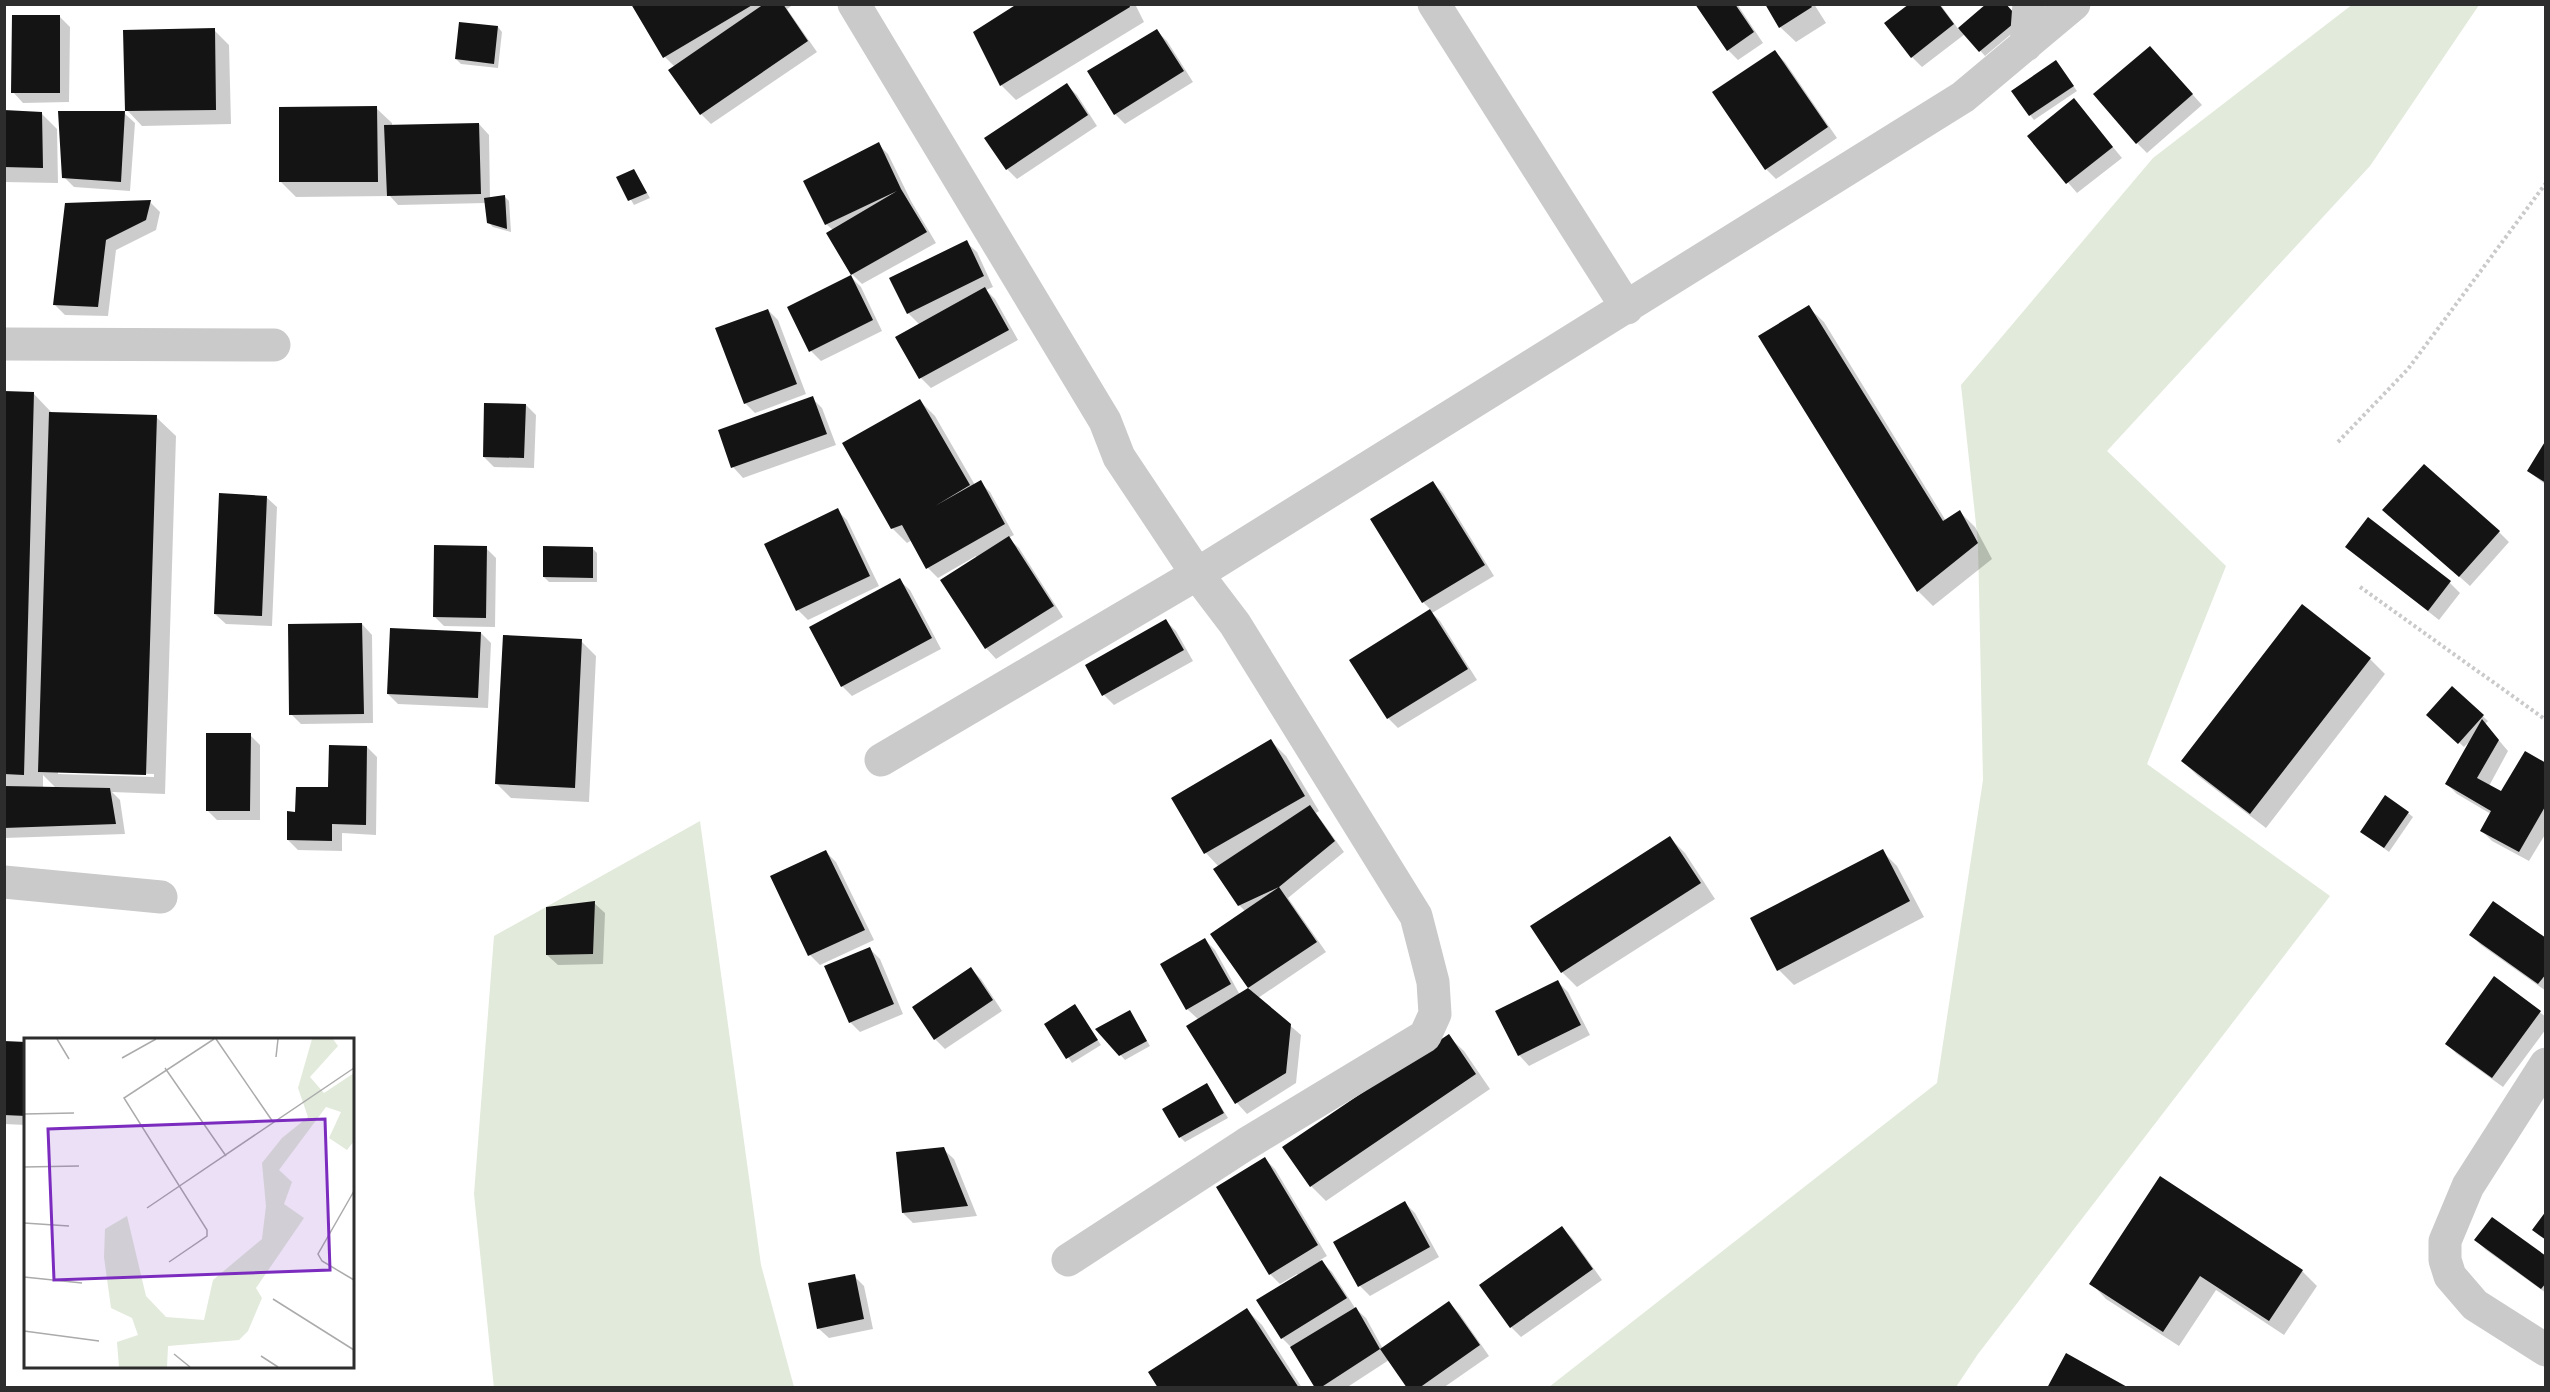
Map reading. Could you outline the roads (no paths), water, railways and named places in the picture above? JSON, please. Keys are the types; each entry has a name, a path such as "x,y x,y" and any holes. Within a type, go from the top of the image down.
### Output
{"street":[{"path":"854,4 1105,421 1119,458 1197,574 1235,624 1416,915 1433,982 1434,1014 1425,1036 1245,1144 1068,1260"},
{"path":"1434,4 1627,308"},
{"path":"2026,45 2029,4"},
{"path":"881,760 1197,574 1963,97 2074,4"},
{"path":"4,344 274,345"},
{"path":"1234,551 1235,624"},
{"path":"4,882 161,897"},
{"path":"2546,1064 2468,1186 2445,1241 2445,1260 2450,1276 2475,1305 2546,1350"}]}
